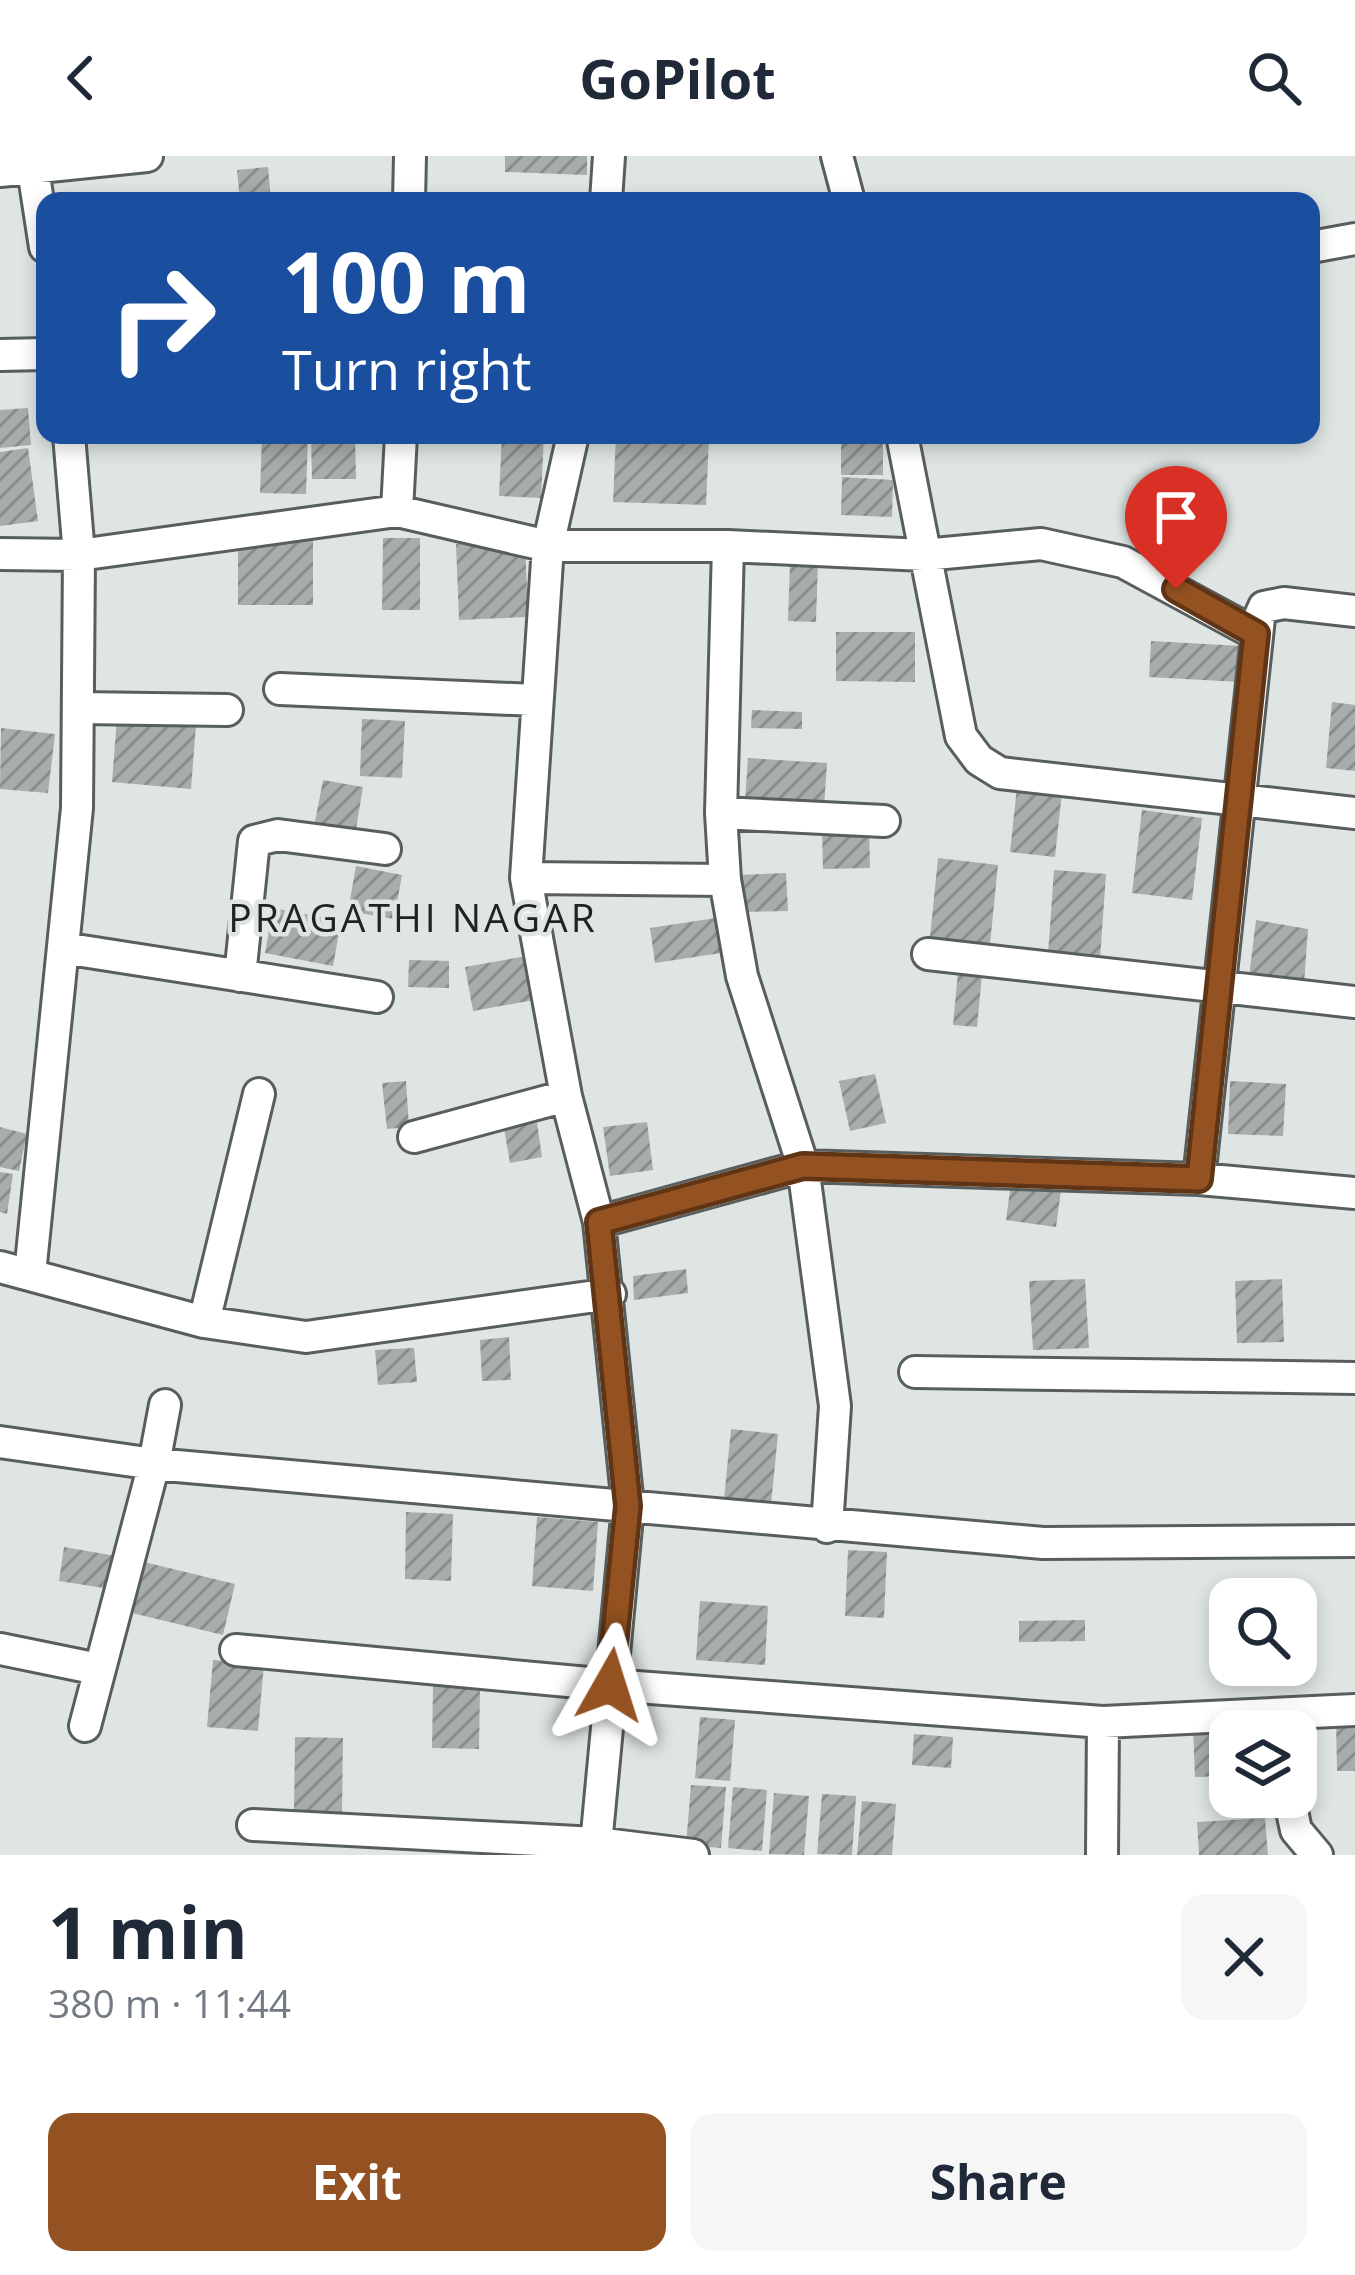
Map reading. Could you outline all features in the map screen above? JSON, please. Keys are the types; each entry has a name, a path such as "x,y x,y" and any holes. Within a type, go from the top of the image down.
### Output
{"street":[{"path":"0,171 32,162 147,156"},
{"path":"409,192 410,156"},
{"path":"607,192 609,156"},
{"path":"838,156 848,192"},
{"path":"32,162 37,192"},
{"path":"1320,245 1355,238"},
{"path":"0,355 36,354"},
{"path":"70,444 80,555 77,808 63,948 15,1270 204,1322 306,1336 610,1294"},
{"path":"397,512 401,444"},
{"path":"571,444 548,546 526,878 566,1096 599,1222 610,1294 628,1506 595,1849"},
{"path":"904,444 962,736 979,760 1000,773 1355,813"},
{"path":"0,554 80,555 397,512 548,546 728,546 924,555 1025,544 1069,548 1123,562 1256,634"},
{"path":"728,546 721,813 725,880 742,976 803,1166 836,1406 826,1527"},
{"path":"1199,1179 1256,634 1264,607 1284,602 1355,611"},
{"path":"280,689 536,700"},
{"path":"78,708 227,710"},
{"path":"721,813 884,821"},
{"path":"240,976 254,841 278,836 386,849"},
{"path":"526,878 725,880"},
{"path":"63,948 377,997"},
{"path":"928,953 1355,1002"},
{"path":"204,1322 259,1094"},
{"path":"413,1137 566,1096"},
{"path":"599,1222 803,1166 1199,1179 1355,1193"},
{"path":"915,1372 1355,1378"},
{"path":"85,1726 165,1405"},
{"path":"0,1442 154,1464 1042,1543 1355,1541"},
{"path":"0,1649 98,1669"},
{"path":"236,1649 610,1685 1103,1722 1209,1722"},
{"path":"1317,1717 1355,1710"},
{"path":"1102,1855 1103,1722"},
{"path":"1293,1818 1296,1830 1317,1855"},
{"path":"253,1825 693,1855"}],"building":[{"path":"505,156 587,156 587,175 505,172"},
{"path":"268,167 270,192 239,192 237,170"},
{"path":"28,408 31,445 0,448 0,410"},
{"path":"262,444 308,444 306,494 260,493"},
{"path":"311,444 355,444 356,479 312,479"},
{"path":"502,444 544,444 541,498 499,496"},
{"path":"616,444 709,444 706,505 613,502"},
{"path":"841,444 883,444 883,475 841,475"},
{"path":"28,448 38,521 0,526 0,452"},
{"path":"842,477 893,480 892,517 841,515"},
{"path":"238,535 313,535 313,605 238,605"},
{"path":"383,538 420,538 420,610 382,610"},
{"path":"525,542 528,617 459,620 456,544"},
{"path":"790,561 818,562 816,622 788,621"},
{"path":"836,632 915,632 915,682 836,681"},
{"path":"1151,641 1241,646 1239,682 1149,677"},
{"path":"1332,702 1355,705 1355,771 1326,768"},
{"path":"752,710 802,712 802,729 751,728"},
{"path":"117,718 196,725 191,789 112,782"},
{"path":"362,719 405,721 402,778 360,776"},
{"path":"1,728 55,734 48,793 0,789"},
{"path":"748,758 827,763 824,807 745,801"},
{"path":"323,780 363,787 356,829 315,822"},
{"path":"1017,787 1062,792 1055,857 1010,852"},
{"path":"1142,810 1202,818 1192,900 1132,893"},
{"path":"869,829 870,868 823,869 822,830"},
{"path":"938,858 998,865 990,944 930,937"},
{"path":"356,866 402,875 394,919 348,911"},
{"path":"1054,870 1106,874 1100,959 1048,955"},
{"path":"786,873 788,911 739,912 738,875"},
{"path":"273,908 341,921 333,966 265,953"},
{"path":"729,916 734,951 655,963 650,928"},
{"path":"1256,920 1308,929 1304,984 1249,977"},
{"path":"527,956 534,1000 473,1011 465,967"},
{"path":"409,960 449,961 449,988 408,987"},
{"path":"958,972 982,975 977,1027 953,1025"},
{"path":"875,1074 886,1123 850,1131 839,1081"},
{"path":"406,1081 409,1127 387,1129 382,1083"},
{"path":"1230,1081 1286,1084 1283,1136 1228,1134"},
{"path":"647,1122 653,1170 610,1176 603,1127"},
{"path":"537,1123 542,1157 510,1163 504,1128"},
{"path":"0,1127 27,1134 19,1171 0,1167"},
{"path":"0,1172 13,1174 7,1214 0,1212"},
{"path":"1012,1176 1062,1183 1056,1227 1006,1220"},
{"path":"686,1269 688,1293 634,1300 633,1276"},
{"path":"1085,1279 1089,1348 1033,1350 1029,1281"},
{"path":"1282,1279 1284,1342 1237,1343 1235,1281"},
{"path":"509,1337 511,1380 482,1381 480,1340"},
{"path":"414,1348 417,1382 378,1385 375,1350"},
{"path":"731,1429 778,1434 771,1504 724,1499"},
{"path":"406,1512 453,1514 451,1581 405,1579"},
{"path":"537,1517 598,1522 593,1591 532,1586"},
{"path":"64,1547 116,1556 110,1589 59,1581"},
{"path":"848,1550 887,1552 884,1618 845,1616"},
{"path":"140,1561 235,1584 223,1635 128,1612"},
{"path":"700,1601 768,1606 765,1665 696,1660"},
{"path":"1085,1620 1085,1641 1019,1642 1019,1621"},
{"path":"213,1660 264,1664 258,1731 207,1727"},
{"path":"433,1686 480,1687 479,1749 432,1748"},
{"path":"700,1717 735,1720 730,1781 695,1778"},
{"path":"1355,1719 1355,1771 1337,1771 1336,1720"},
{"path":"1193,1726 1209,1726 1209,1777 1195,1777"},
{"path":"914,1734 953,1737 951,1768 912,1765"},
{"path":"295,1737 343,1738 342,1812 294,1811"},
{"path":"691,1785 726,1787 721,1848 686,1845"},
{"path":"733,1787 767,1790 762,1851 728,1848"},
{"path":"774,1793 809,1796 804,1855 769,1854"},
{"path":"822,1794 856,1796 852,1855 817,1854"},
{"path":"862,1801 896,1804 892,1855 857,1855"},
{"path":"1265,1818 1268,1855 1199,1855 1197,1822"}],"district":[{"name":"PRAGATHI NAGAR","path":"413,918"}],"route":[{"path":"610,1685 628,1506 610,1294 599,1222 803,1166 1199,1179 1256,634 1176,589"}]}
